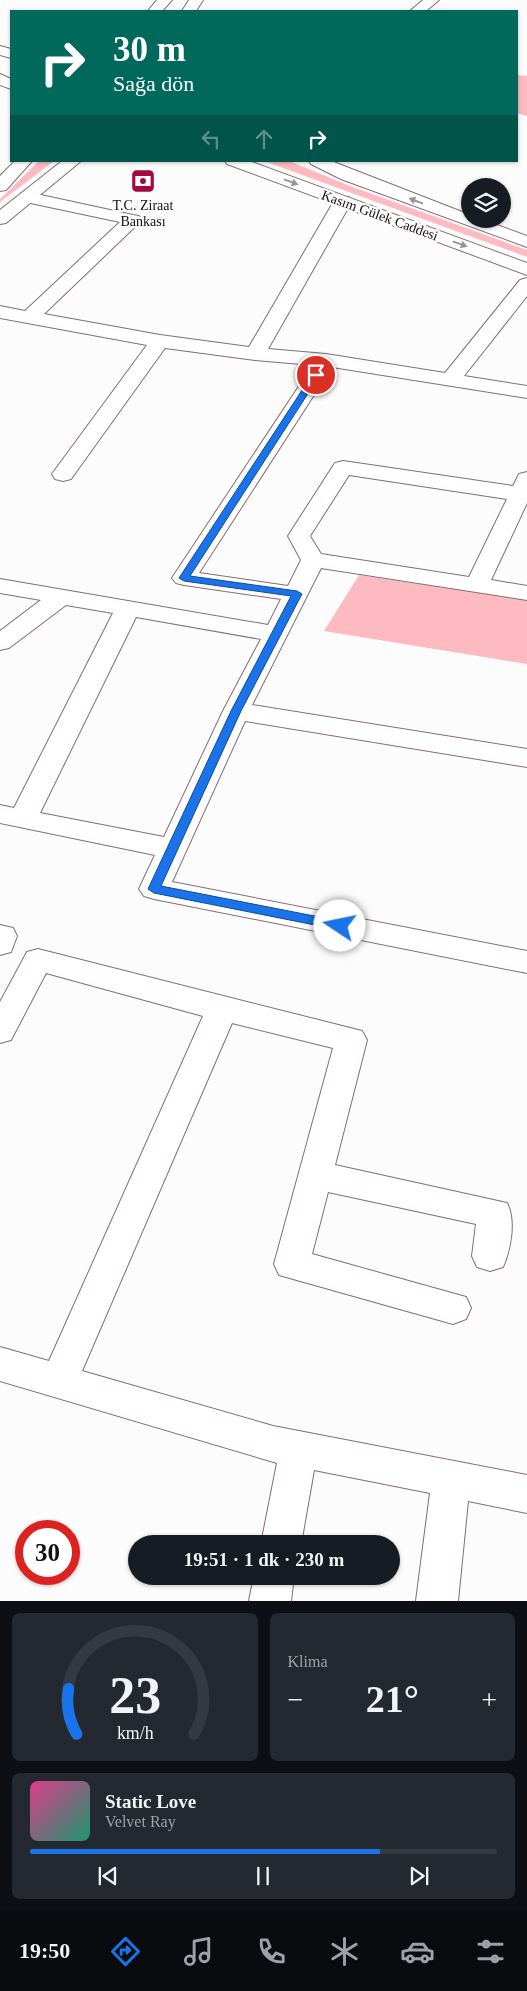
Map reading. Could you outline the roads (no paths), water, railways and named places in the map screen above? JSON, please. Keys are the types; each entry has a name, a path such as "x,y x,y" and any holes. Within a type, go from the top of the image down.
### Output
{"street":[{"path":"156,10 165,0"},
{"path":"418,10 432,0"},
{"path":"0,186 23,162"},
{"path":"0,219 72,162"},
{"path":"58,173 87,162"},
{"name":"Kasım Gülek Caddesi","path":"226,162 239,163 527,269"},
{"name":"Kasım Gülek Caddesi","path":"319,162 347,175 527,242"},
{"path":"27,197 133,220 29,318"},
{"path":"255,354 343,201"},
{"path":"450,380 527,284"},
{"path":"0,312 160,341 255,354 326,360 527,392"},
{"path":"63,474 160,341"},
{"path":"297,594 184,578 326,360"},
{"path":"313,560 299,536 343,468 524,486 477,585"},
{"path":"313,560 277,634 236,711 154,889 527,962"},
{"path":"313,560 527,593"},
{"path":"0,586 277,634"},
{"path":"0,643 62,596"},
{"path":"128,608 11,816 173,849"},
{"path":"236,711 527,758"},
{"path":"0,936 2,936 0,944"},
{"path":"0,1031 38,960 222,1009 351,1040 292,1264 453,1308"},
{"path":"59,1381 222,1009"},
{"path":"316,1175 495,1213 490,1256"},
{"path":"0,1364 273,1444 527,1494"},
{"path":"282,1535 299,1448"},
{"path":"437,1601 451,1479"},
{"path":"270,1601 273,1585"}],"place":[{"name":"T.C. Ziraat Bankası","path":"143,181"}]}
